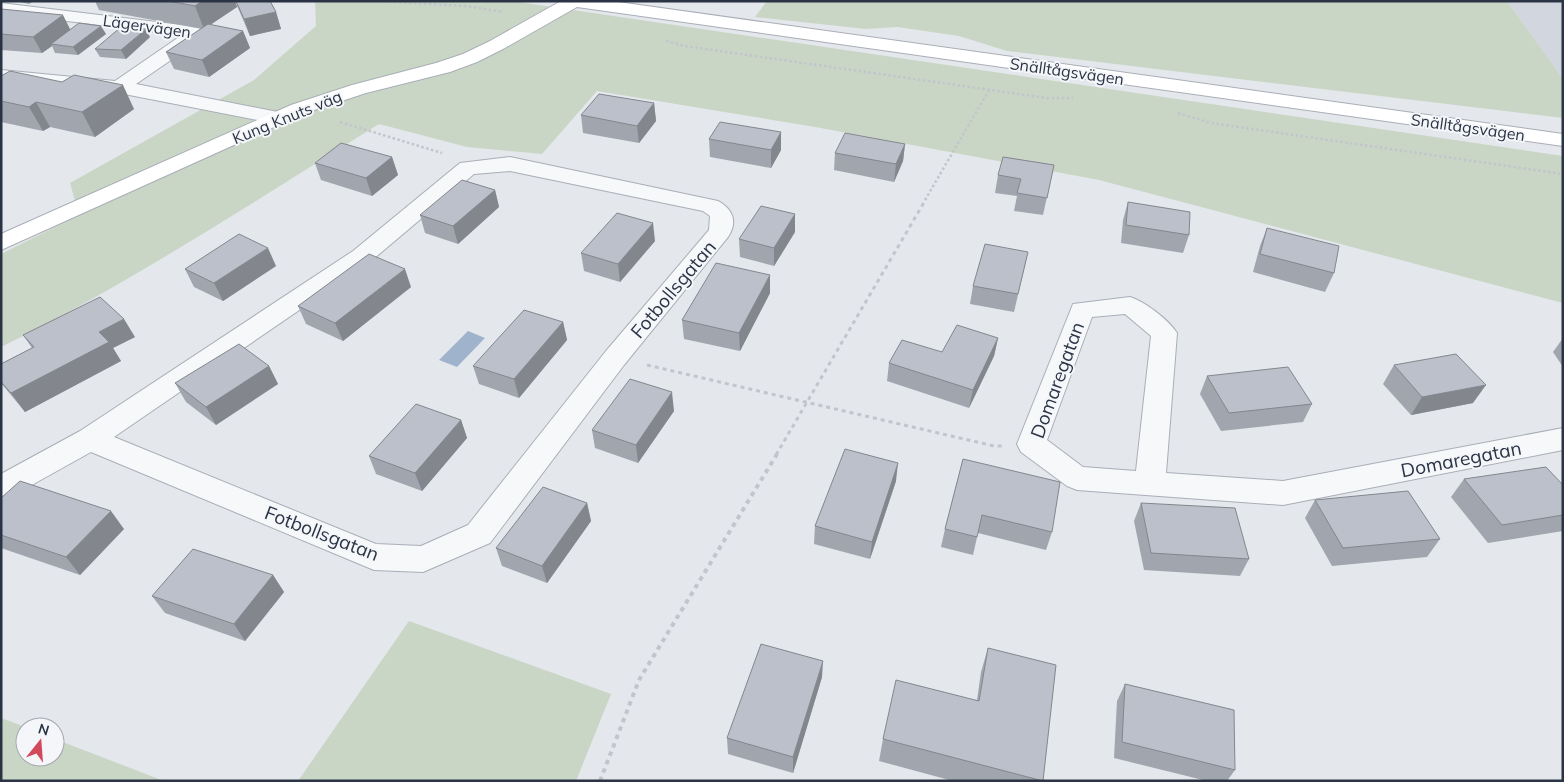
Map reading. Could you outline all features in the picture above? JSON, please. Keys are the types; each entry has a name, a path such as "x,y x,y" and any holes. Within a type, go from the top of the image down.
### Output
{"street":[{"name":"Kung Knuts väg","path":"1,243 298,109 337,96 433,71 469,59 506,42 542,18 573,1"},
{"name":"Snälltågsvägen","path":"573,1 1563,140"},
{"name":"Lägervägen","path":"1,8 199,32 119,87"},
{"path":"1,76 119,87 278,118"},
{"name":"Fotbollsgatan","path":"90,439 374,557 424,559 479,534 615,358 720,232 724,218 720,210 710,206 510,164 468,168"},
{"path":"1,488 90,439 362,256 468,168"},
{"name":"Domaregatan","path":"1150,484 1164,333 1130,305 1082,310 1031,444 1077,478 1150,484 1283,493 1563,439"}],"path":[{"path":"374,1 466,6 542,18"},
{"path":"659,39 695,48 989,90 1047,98 1076,98"},
{"path":"600,781 639,680 808,403 989,90"},
{"path":"298,109 448,155 468,168"},
{"path":"1170,111 1211,123 1563,174"},
{"path":"615,358 994,446 1031,444"}],"shaded area":[{"path":"1507,1 1563,1 1563,79"}],"green space":[{"path":"315,1 512,1 1563,156 1563,303 1099,180 821,128 597,91 542,154 467,147 379,124 98,296 1,347 1,254 79,215 70,183 254,80 316,26"},
{"path":"767,1 1507,1 1563,79 1563,118 1007,51 959,36 897,27 866,29 755,17"},
{"path":"409,621 611,694 576,781 298,781"},
{"path":"1,718 15,723 15,767 65,767 65,743 164,781 1,781"}],"water":[{"path":"468,331 485,338 457,367 439,360"}],"building":[{"path":"168,1 202,1 195,6"},
{"path":"236,1 270,1 276,12 244,19"},
{"path":"1,9 63,15 33,37 1,34"},
{"path":"79,23 101,26 73,47 51,44"},
{"path":"208,24 243,31 202,60 166,52"},
{"path":"121,27 146,29 121,50 95,49"},
{"path":"10,71 62,82 74,75 123,85 82,112 36,102 29,107 1,101 1,76"},
{"path":"599,94 654,103 637,126 581,115"},
{"path":"720,122 781,132 771,150 709,139"},
{"path":"845,133 905,144 896,164 835,153"},
{"path":"341,143 392,157 366,178 315,163"},
{"path":"1003,157 1054,165 1047,198 1017,193 1021,179 998,175"},
{"path":"462,180 495,190 453,226 420,215"},
{"path":"1128,202 1190,212 1189,235 1126,225"},
{"path":"761,206 795,214 774,248 739,239"},
{"path":"617,213 653,223 618,264 581,253"},
{"path":"1267,228 1339,246 1334,273 1260,254"},
{"path":"239,234 268,248 214,283 185,269"},
{"path":"985,244 1028,252 1018,294 973,286"},
{"path":"369,254 405,269 335,323 298,306"},
{"path":"716,263 770,275 739,333 682,320"},
{"path":"100,297 124,319 99,332 109,342 11,393 1,382 1,364 34,347 23,335"},
{"path":"524,310 563,322 514,379 473,366"},
{"path":"957,325 998,338 973,390 889,363 902,340 942,352"},
{"path":"239,344 269,366 206,407 175,383"},
{"path":"1456,354 1486,385 1422,397 1394,365"},
{"path":"1288,367 1312,404 1229,413 1207,376"},
{"path":"630,379 672,392 636,445 592,430"},
{"path":"416,404 461,420 415,473 369,456"},
{"path":"845,449 898,463 872,542 815,526"},
{"path":"963,459 1060,482 1052,532 982,515 977,537 945,529"},
{"path":"1546,467 1563,485 1563,515 1502,525 1464,479"},
{"path":"20,481 111,511 66,557 1,535 1,498"},
{"path":"543,487 587,503 542,566 496,548"},
{"path":"1408,491 1440,539 1343,548 1315,500"},
{"path":"1141,503 1235,508 1249,559 1151,553"},
{"path":"193,549 273,575 234,624 152,596"},
{"path":"761,644 823,661 793,757 727,738"},
{"path":"988,648 1056,665 1043,781 883,739 896,680 979,701"},
{"path":"1125,684 1234,710 1235,770 1122,742"}]}
